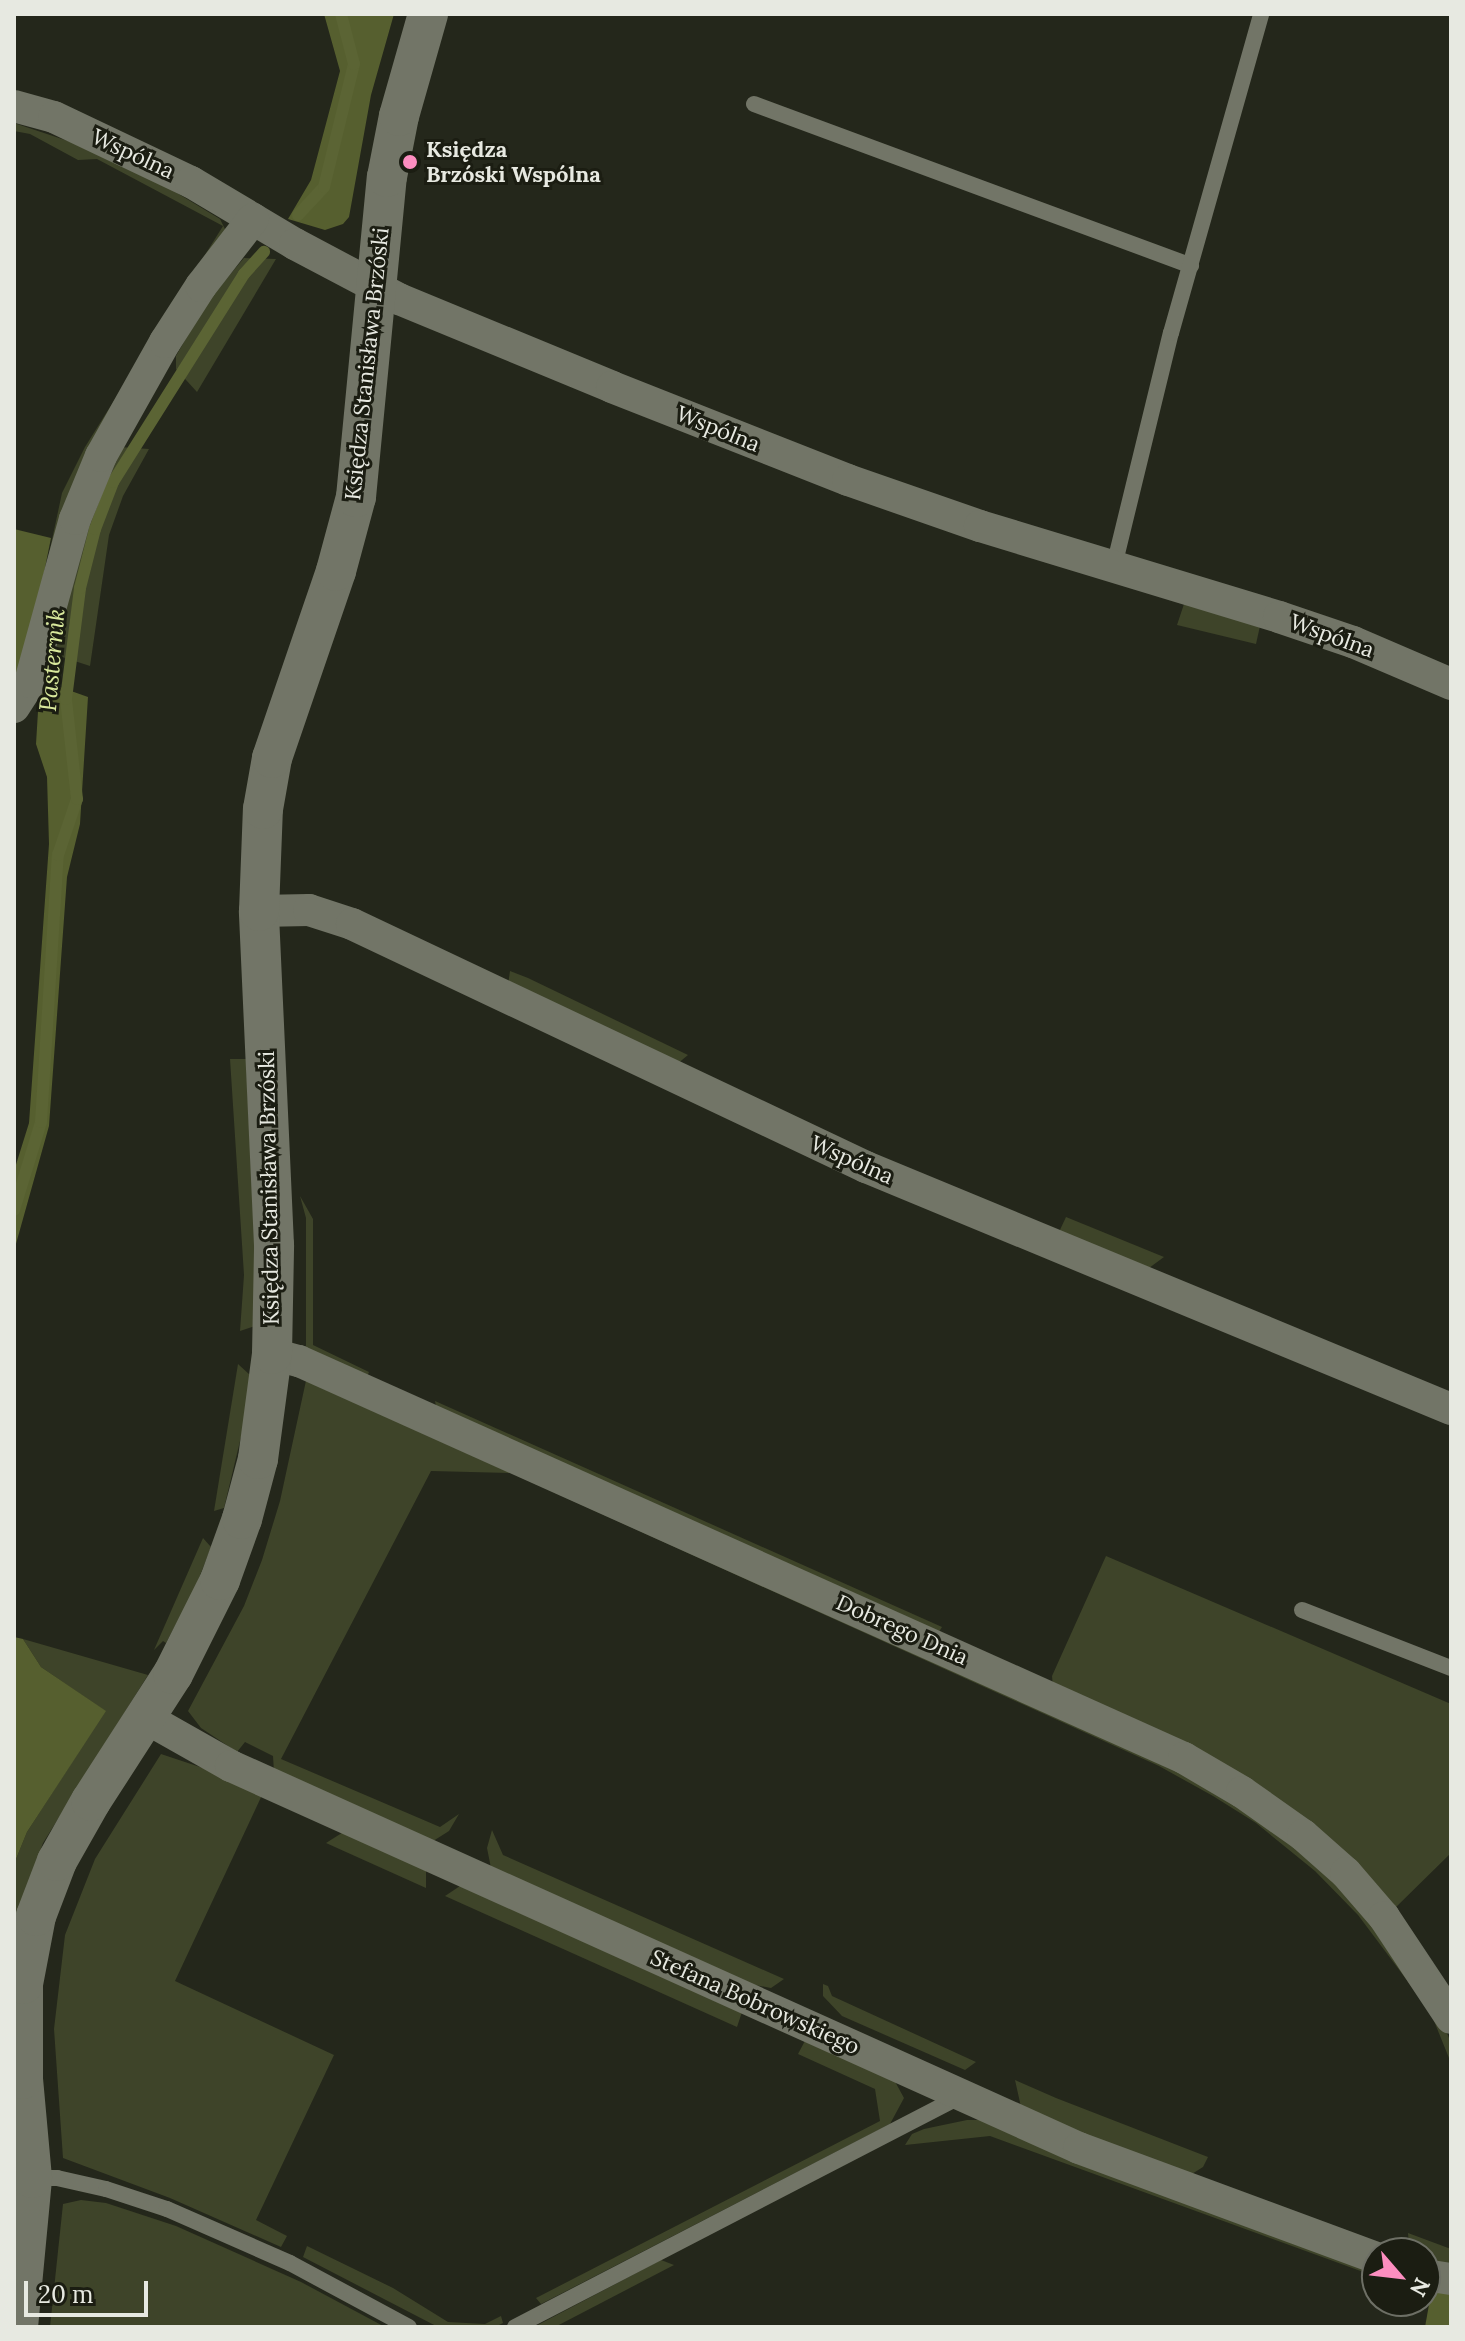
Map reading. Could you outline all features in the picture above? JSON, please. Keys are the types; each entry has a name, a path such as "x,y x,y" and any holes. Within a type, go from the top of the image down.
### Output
{"street":[{"name":"Księdza Stanisława Brzóski","path":"18,2327 32,2178 18,2080 23,1984 36,1916 57,1861 91,1801 146,1718 220,1580 242,1519 258,1459 272,1354 274,1245 259,852 272,758 336,571 356,497 387,177 399,116 428,14"},
{"name":"Wspólna","path":"14,106 66,123 191,182 374,287 848,480 980,526 1353,642 1451,684"},
{"path":"14,707 30,682 75,519 101,456 129,402 187,308 253,219"},
{"name":"Wspólna","path":"259,911 309,910 352,924 866,1167 1451,1409"},
{"name":"Dobrego Dnia","path":"272,1354 299,1361 1184,1758 1291,1826 1346,1873 1384,1917 1451,2018"},
{"name":"Stefana Bobrowskiego","path":"146,1718 231,1766 1079,2148 1361,2252"}],"lane":[{"path":"1114,566 1191,266 1261,14"},
{"path":"754,104 1191,266"},
{"path":"1302,1610 1451,1668"},
{"path":"515,2327 962,2095"},
{"path":"32,2178 57,2178 106,2189 167,2209 290,2263 409,2327"}],"green space":[{"path":"324,14 394,14 371,95 349,217 343,224 325,230 288,219 311,180 340,71"},
{"path":"14,123 98,151 149,176 220,219 226,231 180,301 29,647 62,493 85,447 223,226 97,159 78,160 30,134 14,131"},
{"path":"244,258 276,259 197,392 176,369 176,356 206,303"},
{"path":"119,447 149,449 123,496 109,535 90,666 53,654 74,553"},
{"path":"14,529 51,538 29,647 14,681"},
{"path":"1184,604 1260,626 1256,644 1177,625"},
{"path":"57,686 88,697 80,824 67,877 49,1126 14,1251 14,1171 29,1123 49,844 47,777 36,744 39,695"},
{"path":"510,971 688,1055 676,1065 508,985"},
{"path":"230,1059 246,1059 256,1270 255,1326 240,1331 244,1275"},
{"path":"300,1196 313,1219 313,1345 369,1372 366,1379 306,1349 306,1218"},
{"path":"1066,1217 1164,1257 1149,1268 1059,1232"},
{"path":"238,1364 250,1375 246,1416 224,1508 214,1511"},
{"path":"307,1376 1237,1798 1341,1883 1443,2023 1451,2043 1451,2063 1430,2011 1358,1915 1315,1871 1256,1823 1213,1796 1159,1766 511,1473 431,1471 281,1759 440,1827 459,1814 449,1831 430,1843 274,1772 273,1756 245,1742 237,1752 201,1728 188,1711 244,1606 262,1560 280,1501"},
{"path":"435,1401 942,1627 937,1635 437,1411"},
{"path":"203,1538 211,1547 196,1586 166,1643 163,1641 154,1650"},
{"path":"1106,1556 1451,1704 1451,1853 1392,1911 1352,1867 1053,1687 1052,1676"},
{"path":"14,1637 23,1639 41,1667 106,1711 27,1832 14,1864"},
{"path":"23,1639 148,1675 43,1843 14,1921 14,1864 27,1832 105,1711 41,1667"},
{"path":"161,1754 224,1775 263,1793 175,1981 334,2055 256,2220 287,2236 281,2247 170,2198 63,2158 54,2029 65,1935 95,1859"},
{"path":"492,1830 503,1855 784,1979 771,1988 744,1983 491,1868 487,1848"},
{"path":"345,1831 426,1867 426,1888 326,1843"},
{"path":"460,1886 742,2012 737,2027 445,1896"},
{"path":"823,1984 828,1986 832,1996 976,2062 965,2070 842,2016 823,1996"},
{"path":"807,2037 892,2076 904,2098 890,2124 541,2304 536,2298 880,2121 875,2089 798,2054"},
{"path":"1015,2080 1208,2157 1203,2167 1187,2177 1021,2107"},
{"path":"967,2120 983,2120 1361,2262 1361,2271 990,2136 905,2145 912,2134"},
{"path":"81,2200 106,2203 176,2226 301,2282 385,2327 50,2327 63,2204"},
{"path":"1441,2245 1451,2249 1451,2269 1441,2266"},
{"path":"307,2246 393,2288 448,2322 485,2324 501,2316 503,2323 495,2327 438,2327 303,2257"},
{"path":"661,2260 674,2265 555,2327 534,2327"},
{"path":"1441,2290 1451,2292 1451,2327 1425,2327 1427,2317 1441,2317"}],"waterway":[{"name":"Pasternik","path":"298,215 324,187 354,64 341,14"},
{"name":"Pasternik","path":"14,1210 41,1122 58,855 77,799 66,699 80,588 95,529 113,482 244,274 264,252"}],"place":[{"name":"Księdza Brzóski Wspólna","path":"410,162"}]}
